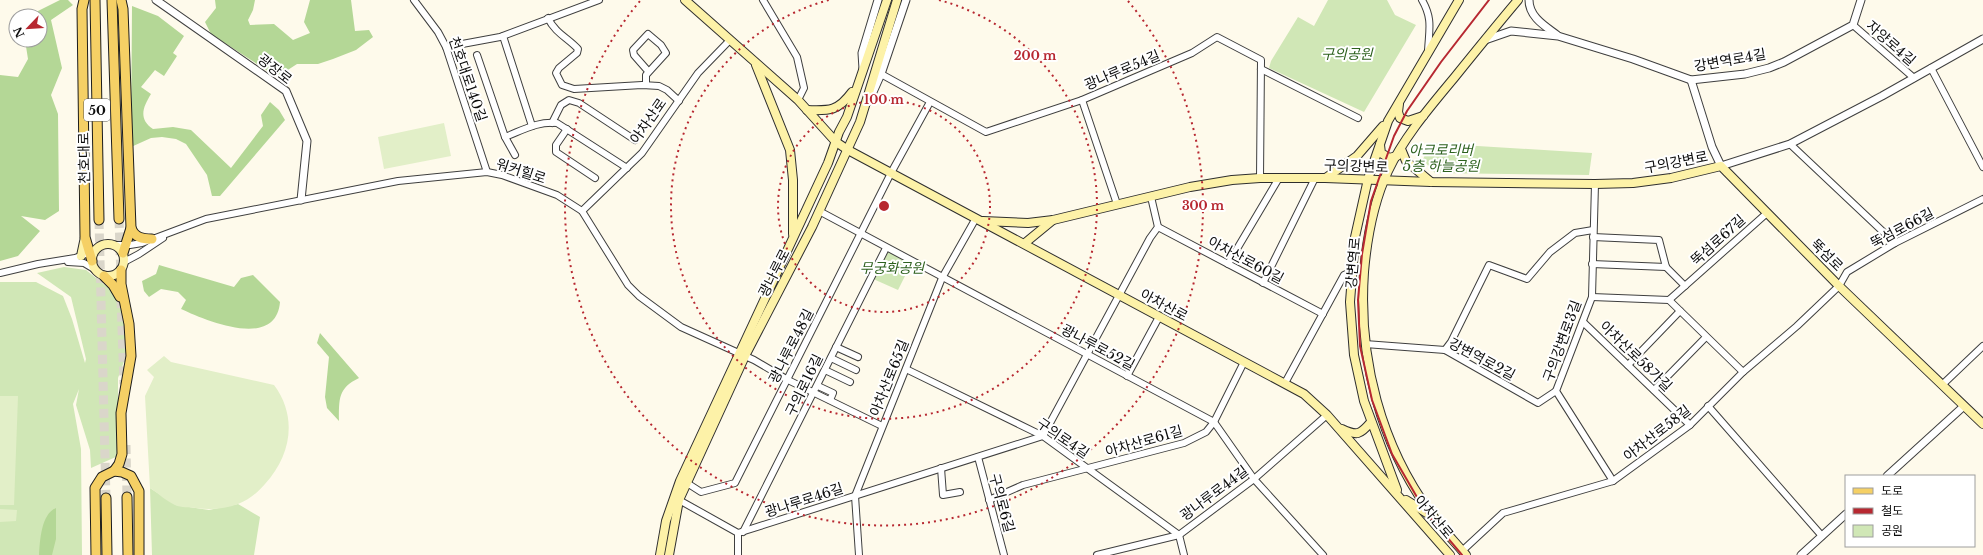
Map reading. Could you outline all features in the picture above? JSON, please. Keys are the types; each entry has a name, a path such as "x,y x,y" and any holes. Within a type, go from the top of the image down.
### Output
{"main road":[{"path":"84,0 82,9 84,237 90,258 116,289 126,309"},
{"name":"천호대로","path":"95,0 99,220"},
{"name":"50","path":"112,0 119,220"},
{"path":"96,555 95,488 102,477 114,471 119,464 122,454 122,405 131,356 126,309 121,284 124,257 131,228 123,9 121,0"},
{"path":"685,0 729,41 798,100 807,110 827,111 834,109 843,103 858,83"},
{"name":"광나루로","path":"670,555 679,500 793,239 828,163 847,117 887,0"},
{"name":"광나루로","path":"660,555 666,521 680,480 742,355 819,211 848,150 864,108 897,0"},
{"name":"강변역로","path":"1399,495 1364,401 1354,355 1350,302 1351,272 1355,237 1368,180 1388,121 1459,0"},
{"name":"강변역로","path":"1462,554 1434,517 1408,478 1392,445 1377,407 1369,372 1365,344 1362,294 1365,261 1375,204 1384,181 1399,152 1423,116 1518,0"},
{"path":"755,62 790,150 793,180 793,239"},
{"path":"1399,103 1398,112 1400,118 1408,121 1423,116"},
{"name":"아차산로","path":"807,110 836,142 848,150 1025,243 1119,296 1304,394 1337,426 1450,555"},
{"path":"1325,178 1334,174 1357,156 1388,121"},
{"path":"1380,144 1381,153 1389,158 1399,152 1406,161 1431,182"},
{"name":"구의강변로","path":"1025,243 1053,220 1117,204 1218,182 1260,178 1325,178 1431,182 1633,183 1671,178 1721,166"},
{"name":"뚝섬로","path":"1721,166 1839,286 1983,424"},
{"path":"979,219 1028,223 1053,220"},
{"path":"131,228 133,232 142,238 152,239"},
{"path":"90,258 102,245 114,245 124,257"},
{"path":"104,276 112,276 124,257"},
{"path":"1337,426 1353,434 1360,433 1371,422"},
{"path":"122,454 139,491 139,555"},
{"path":"114,471 127,474 134,480"},
{"name":"아차산로","path":"1399,495 1434,517"},
{"path":"127,497 128,555"},
{"path":"106,498 107,555"}],"street":[{"name":"광장로","path":"156,0 286,91 307,140 301,200"},
{"name":"천호대로140길","path":"414,0 438,32 446,47 487,172"},
{"path":"446,47 503,36 599,0"},
{"path":"763,0 797,57 804,88 798,100"},
{"path":"863,70 862,53 878,0"},
{"path":"864,108 874,92 906,0"},
{"path":"1422,0 1428,12 1431,26 1428,52"},
{"name":"강변역로4길","path":"1529,0 1533,14 1539,23 1558,36"},
{"path":"1853,26 1861,0"},
{"path":"548,18 558,34 578,49 577,53 556,72 562,85 574,89 646,85 658,86 667,90 679,101"},
{"name":"강변역로4길","path":"1485,40 1511,31 1558,36 1633,59 1691,80 1745,74 1769,68 1795,57 1853,26"},
{"name":"자양로4길","path":"1853,26 1914,78"},
{"path":"646,85 645,78 648,71 666,53 661,45 648,34 633,50 634,55 648,71"},
{"path":"503,36 532,126"},
{"name":"광나루로54길","path":"880,74 986,132 1082,100 1192,53 1217,37 1261,60 1261,69"},
{"name":"구의강변로","path":"1721,166 1790,144 1914,78 1983,38"},
{"name":"아차산로","path":"582,211 642,154 698,73 729,41"},
{"path":"477,55 505,136 515,155"},
{"name":"자양로4길","path":"1931,68 1983,167"},
{"path":"1260,178 1261,69 1358,118"},
{"name":"뚝섬로","path":"1691,80 1712,147 1721,166"},
{"path":"552,123 561,105 569,100 579,103 635,140"},
{"path":"1082,100 1117,204"},
{"path":"891,173 930,102"},
{"path":"505,136 546,122 552,123 567,129 627,168"},
{"path":"567,129 556,145 556,152 595,178"},
{"path":"1790,144 1895,243"},
{"name":"워커힐로","path":"124,257 142,243 206,219 398,181 487,172 502,175 557,195 582,211 628,285 639,296 681,327 742,355 788,380 882,426"},
{"name":"광나루로48길","path":"687,483 701,492 735,483 891,173"},
{"path":"1228,264 1279,178"},
{"path":"1263,283 1315,178"},
{"name":"구의강변로3길","path":"1595,184 1592,297 1556,391 1613,482"},
{"path":"1043,436 1158,227 1151,197"},
{"name":"뚝섬로66길","path":"1839,286 1847,272 1895,243 1983,199"},
{"name":"광나루로52길","path":"819,211 1214,422 1254,479 1323,555"},
{"name":"뚝섬로67길","path":"1669,300 1767,213"},
{"name":"아차산로65길","path":"859,555 855,496 942,278 979,219"},
{"name":"아차산로60길","path":"1158,227 1323,314"},
{"name":"워커힐로","path":"124,257 139,254 180,228"},
{"path":"1445,350 1451,342 1490,265 1527,279 1550,252 1575,233 1593,230"},
{"path":"1593,237 1659,240 1666,267 1685,286"},
{"name":"구의로16길","path":"738,555 740,532 818,386 886,248"},
{"path":"52,261 80,263 90,258"},
{"path":"0,273 52,261 90,258"},
{"path":"1592,264 1666,267"},
{"path":"1285,384 1344,275 1351,272"},
{"name":"아차산로58길","path":"1462,554 1503,513 1613,482 1690,425 1743,372 1797,326 1839,286"},
{"path":"1592,297 1669,300 1743,372"},
{"path":"1628,366 1680,310"},
{"path":"1127,376 1159,317"},
{"name":"아차산로58가길","path":"1583,322 1690,425"},
{"path":"1654,390 1706,337"},
{"name":"강변역로2길","path":"1365,344 1445,350 1538,403 1556,391"},
{"path":"1942,385 1983,346"},
{"path":"836,347 858,357"},
{"path":"831,358 856,370"},
{"name":"아차산로61길","path":"988,500 1023,485 1088,470 1184,443 1206,432 1214,422 1244,362"},
{"name":"구의로4길","path":"906,369 1043,436 1178,535"},
{"path":"825,370 850,382"},
{"path":"818,386 833,393 830,400"},
{"path":"1708,406 1822,536"},
{"path":"1888,475 1964,406"},
{"name":"광나루로44길","path":"1097,555 1178,535 1254,479 1327,415"},
{"name":"광나루로46길","path":"740,532 1043,436"},
{"name":"구의로6길","path":"978,457 988,500 1004,555"},
{"path":"941,468 943,495 960,492"},
{"path":"679,500 740,532"},
{"path":"1801,555 1845,515"},
{"path":"1178,535 1184,555"}],"green space":[{"path":"60,0 68,0 73,5 51,20 62,68 51,95 58,114 59,211 45,220 21,216 40,231 18,256 0,261 0,75 18,77 28,59 26,48 48,48 48,8 44,8"},
{"path":"215,0 255,0 253,10 248,20 250,25 274,24 293,40 310,33 304,22 310,0 351,0 355,31 369,30 373,37 356,50 318,64 297,64 277,77 211,34 205,22 216,8"},
{"name":"구의공원","path":"1328,0 1387,0 1395,15 1416,25 1364,112 1269,68 1271,61 1298,17 1314,26"},
{"path":"132,6 158,16 184,36 173,53 177,56 164,76 155,70 141,87 151,94 143,113 145,121 153,129 173,127 191,130 231,168 263,126 261,115 270,102 279,110 285,120 220,196 212,196 207,175 186,144 176,139 162,137 151,138 131,147"},
{"path":"444,123 451,156 384,169 378,137"},
{"name":"아크로리버 5층 하늘공원","path":"1429,143 1592,153 1589,175 1435,173 1423,160"},
{"name":"무궁화공원","path":"886,248 912,262 898,290 871,278"},
{"path":"159,265 234,287 241,278 253,275 280,302 276,317 266,325 254,328 239,328 207,320 181,309 186,300 178,292 161,289 149,297 144,291 142,281 156,274"},
{"path":"64,267 86,270 112,291 126,321 127,353 118,378 118,456 91,468 90,450 76,405 79,389 73,404 81,449 82,555 0,555 0,282 36,282 63,296 72,319 85,363 86,359 71,297 37,273"},
{"path":"320,333 359,378 343,390 339,406 339,421 327,408 325,397 329,357 317,343"},
{"path":"164,356 171,362 274,385 282,397 289,423 286,449 274,473 253,496 233,506 207,509 177,506 150,488 145,396 154,377 147,370"},
{"path":"0,396 18,396 14,505 0,505"},
{"path":"150,488 176,505 209,510 238,504 260,517 254,555 152,555"},
{"path":"56,508 56,539 52,555 39,555 44,522 51,511"},
{"path":"0,509 17,510 16,521 0,522"}],"tunnel":[{"path":"119,219 121,278"},
{"path":"99,220 106,498"},
{"path":"121,299 124,384"},
{"path":"126,445 127,497"}],"railway":[{"path":"1462,555 1425,511 1392,454 1372,400 1360,346 1358,300 1362,254 1371,201 1394,136 1407,111 1441,62 1489,0"}]}
